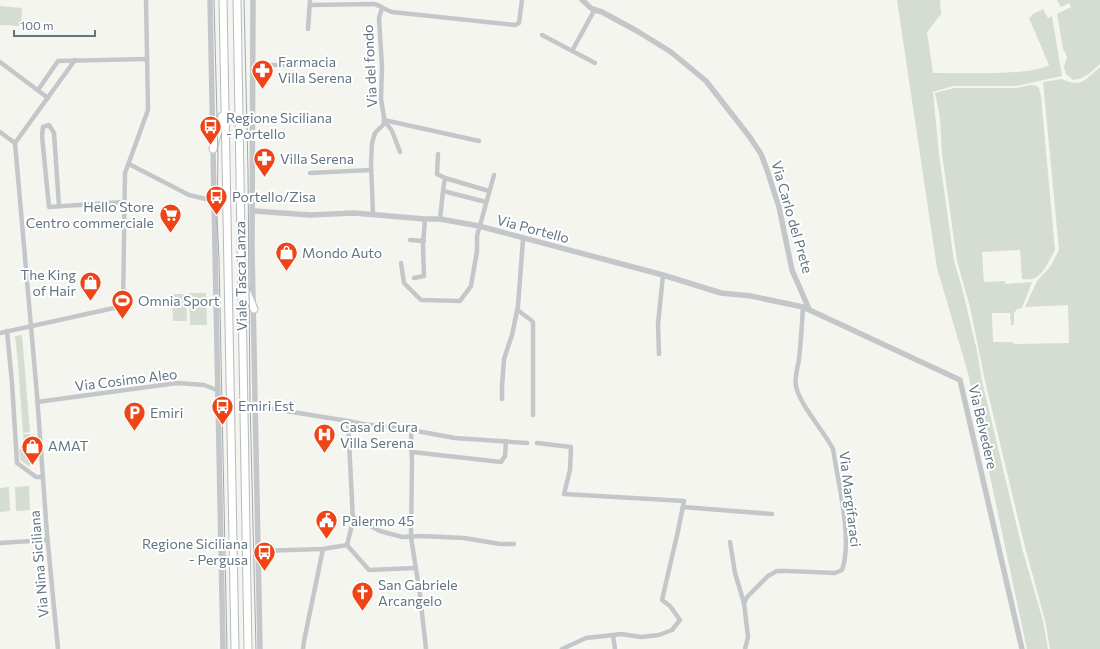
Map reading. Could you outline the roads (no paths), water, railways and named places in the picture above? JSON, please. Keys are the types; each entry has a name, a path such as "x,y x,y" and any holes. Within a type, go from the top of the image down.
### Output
{"main road":[{"path":"223,0 235,649"},
{"path":"237,0 248,649"},
{"path":"214,150 224,108"},
{"path":"241,280 254,309"}],"street":[{"path":"0,333 123,306 125,173 148,110 146,0"},
{"path":"210,0 223,649"},
{"name":"Viale Tasca Lanza","path":"253,0 252,211 260,649"},
{"path":"308,29 310,2 374,4 384,10 392,12 517,25 519,23 522,0"},
{"name":"Via Carlo del Prete","path":"582,0 592,8 637,31 671,52 706,81 749,136 761,154 767,170 779,207 792,270 809,309"},
{"name":"Via del fondo","path":"382,8 379,18 382,67 381,99 384,122"},
{"path":"572,51 595,9"},
{"path":"542,35 595,63"},
{"path":"38,90 58,61 147,59"},
{"path":"0,132 15,143 75,60"},
{"path":"0,62 48,98"},
{"path":"252,65 310,65"},
{"path":"384,122 479,140"},
{"path":"384,122 389,126 400,152"},
{"path":"373,215 371,170 372,143 375,133 384,122"},
{"path":"59,206 54,133 49,125 43,127 42,136 49,207 124,202"},
{"name":"Via Nina Siciliana","path":"15,143 31,325 47,540 58,649"},
{"path":"438,154 437,174 445,178 489,191"},
{"path":"129,164 188,195 214,201"},
{"path":"310,173 371,170"},
{"path":"401,263 404,283 421,300 460,300 471,286 479,226 494,175"},
{"path":"440,219 445,178"},
{"path":"443,191 486,202"},
{"name":"Via Portello","path":"252,211 310,215 354,213 425,221 440,219 479,226 523,239 663,275 721,293 751,296 802,306"},
{"path":"414,278 424,276 425,221"},
{"path":"502,399 504,359 518,310 523,239"},
{"path":"410,240 424,241"},
{"path":"659,354 658,324 663,275"},
{"name":"Via Belvedere","path":"802,306 960,380 1022,649"},
{"name":"Via Margifaraci","path":"744,603 747,597 768,576 777,572 800,571 835,573 842,570 845,562 846,542 833,449 827,437 811,416 799,396 795,385 801,337 802,306"},
{"path":"518,310 523,315 528,316 533,322 533,415"},
{"path":"7,331 17,464 36,477 42,477"},
{"name":"Via Cosimo Aleo","path":"37,402 177,383 204,385 217,390"},
{"path":"255,406 454,438 527,443"},
{"path":"347,545 353,521 348,421"},
{"path":"411,430 411,537 420,595 426,649"},
{"path":"412,452 501,462 505,456 506,441"},
{"path":"537,443 571,447 570,470 564,494 684,501 662,600 670,606 680,620 672,630 660,635 641,637 621,634 586,638 571,647 562,649"},
{"path":"683,507 772,514"},
{"path":"352,517 380,530 402,537 464,538 500,544 514,544"},
{"path":"0,543 47,540"},
{"path":"730,542 735,573 744,603 748,636 745,649"},
{"path":"258,551 323,549 347,545"},
{"path":"347,545 369,570 415,568"},
{"path":"303,649 323,549"},
{"path":"613,635 615,649"}],"tram line":[{"path":"214,0 218,156 217,217 227,649"},
{"path":"244,0 248,171 250,399 256,649"}],"place":[{"name":"Farmacia Villa Serena","path":"262,90"},
{"name":"Regione Siciliana - Portello","path":"211,146"},
{"name":"Villa Serena","path":"264,178"},
{"name":"Portello/Zisa","path":"217,216"},
{"name":"Hello Store Centro commerciale","path":"170,234"},
{"name":"Mondo Auto","path":"286,272"},
{"name":"The King of Hair","path":"91,302"},
{"name":"Omnia Sport","path":"122,320"},
{"name":"Emiri Est","path":"223,426"},
{"name":"Emiri","path":"135,432"},
{"name":"Casa di Cura Villa Serena","path":"324,454"},
{"name":"AMAT","path":"33,466"},
{"name":"Palermo 45","path":"327,540"},
{"name":"Regione Siciliana - Pergusa","path":"264,572"},
{"name":"San Gabriele Arcangelo","path":"363,612"}]}
